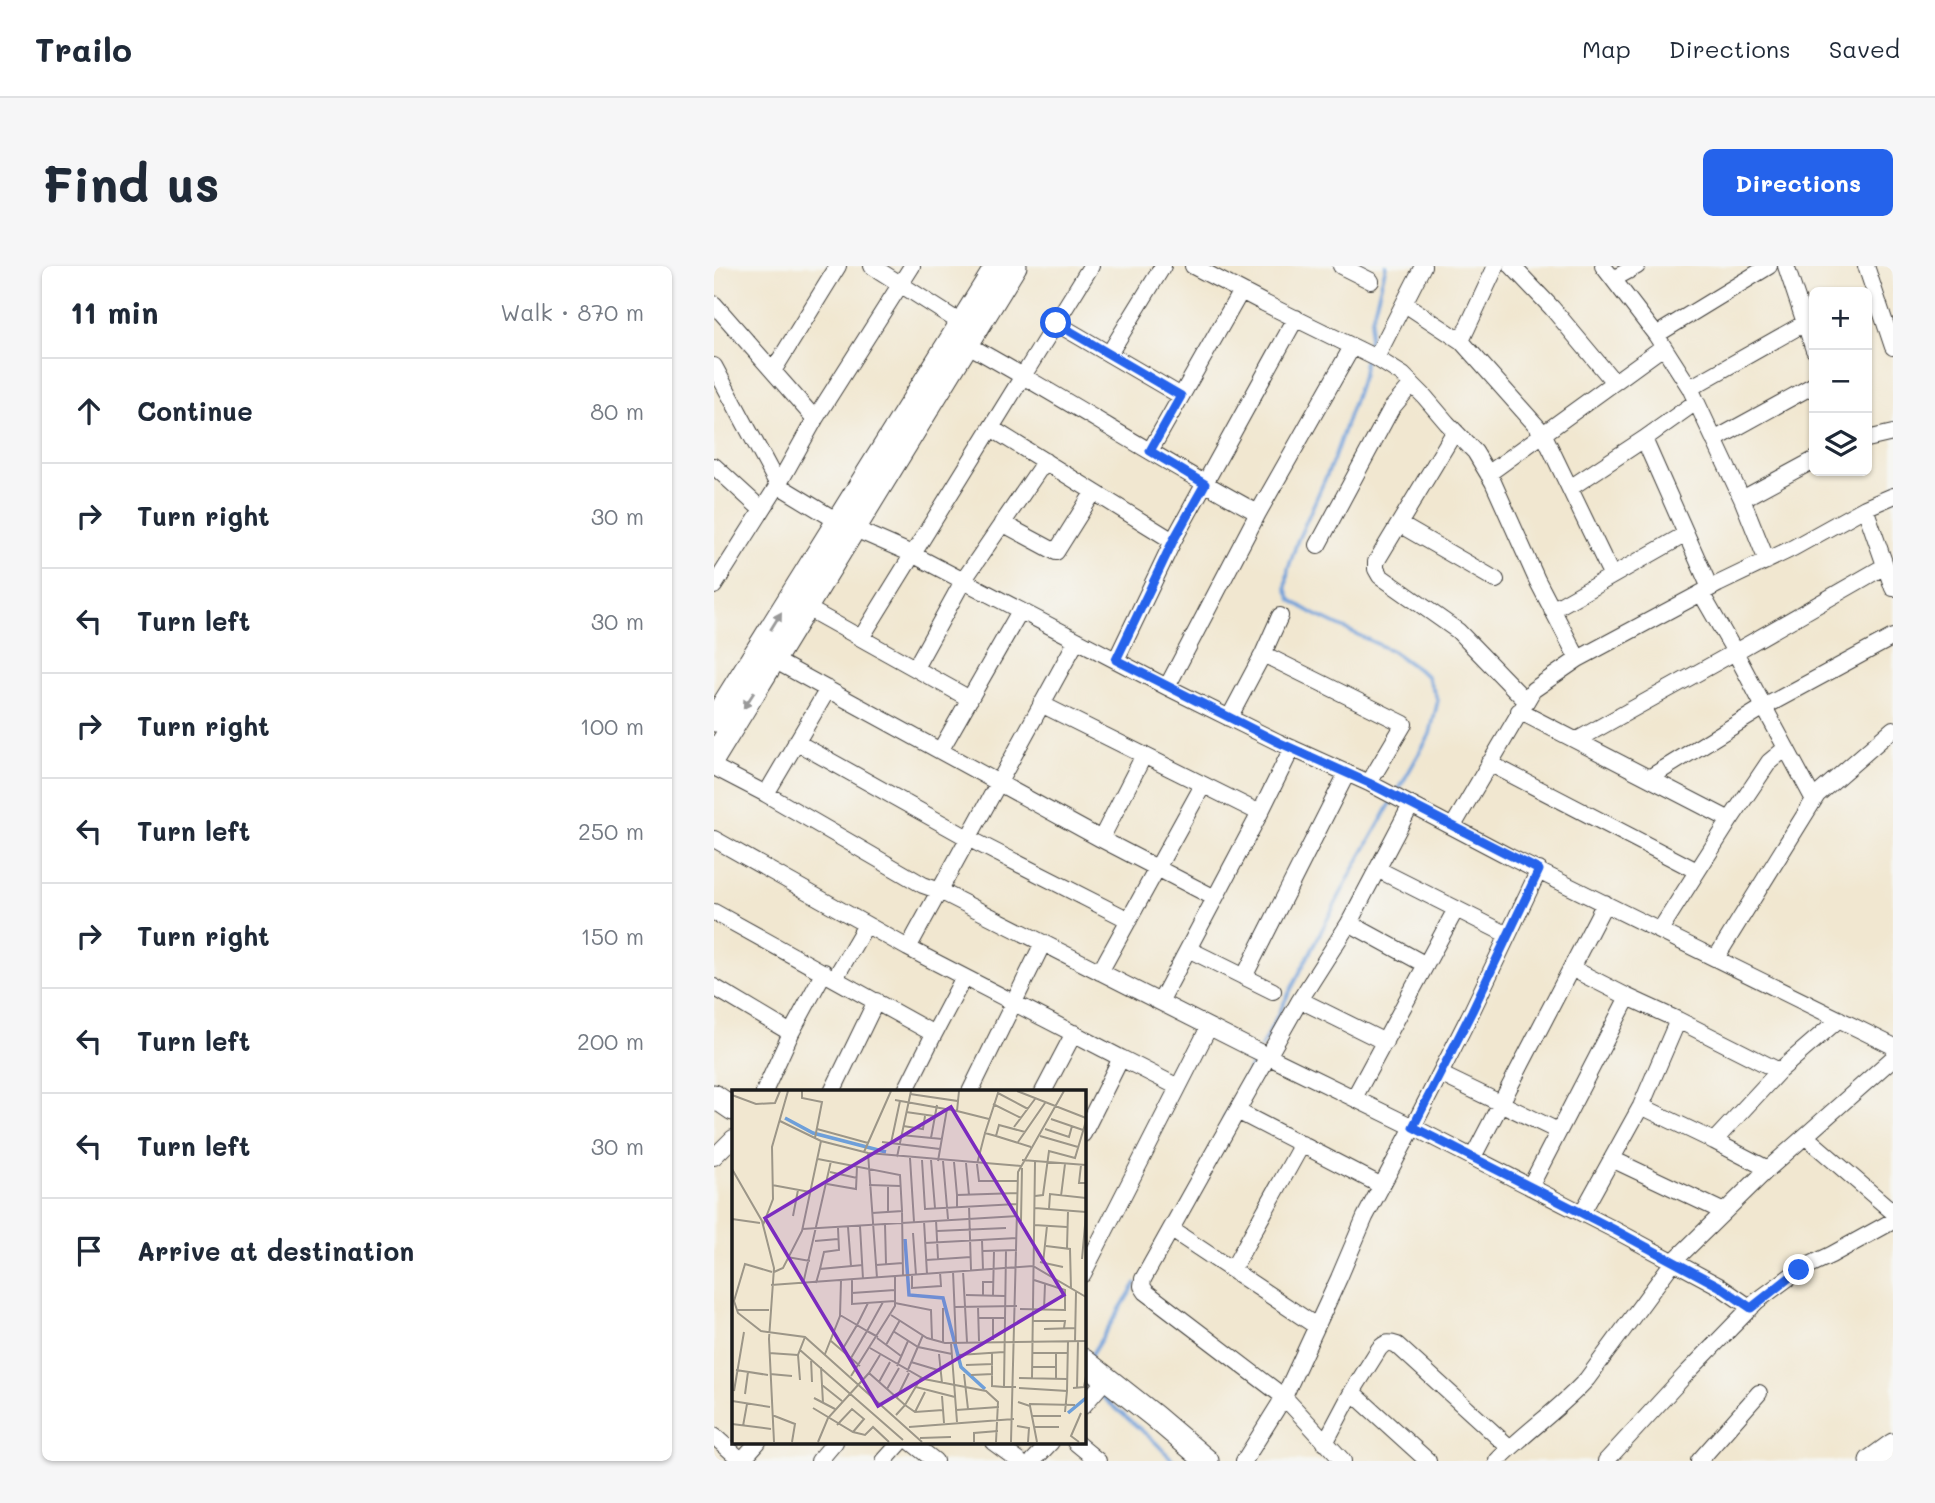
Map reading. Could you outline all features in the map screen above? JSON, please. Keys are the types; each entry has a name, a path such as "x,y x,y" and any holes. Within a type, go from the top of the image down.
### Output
{"street":[{"path":"773,371 838,266"},
{"path":"872,266 1024,376 1258,513"},
{"path":"714,586 912,266"},
{"path":"965,334 996,266"},
{"path":"714,720 846,525 965,334 1015,266"},
{"path":"861,638 1091,266"},
{"path":"1109,354 1163,266"},
{"path":"1193,266 1364,352 1403,375 1412,384 1475,452 1578,659"},
{"path":"1341,266 1371,281"},
{"path":"1167,687 1258,513 1364,352 1405,304 1423,266"},
{"path":"1461,341 1496,266"},
{"path":"1512,266 1552,308 1614,382"},
{"path":"1637,266 1608,272 1659,341 1693,395 1742,499 1767,561"},
{"path":"1488,474 1614,382 1659,341 1769,266"},
{"path":"1786,266 1809,335"},
{"path":"1866,266 1893,346"},
{"path":"1150,451 1241,291"},
{"path":"714,304 815,419"},
{"path":"1405,304 1461,341 1543,433 1612,576"},
{"path":"1116,660 1173,541 1296,318"},
{"path":"1056,323 1181,396"},
{"path":"1570,488 1644,439 1693,395 1805,323"},
{"path":"714,366 778,485 846,525 912,554 1167,687 1369,783 1893,1046"},
{"path":"1318,545 1391,409 1412,384"},
{"path":"1714,440 1809,388"},
{"path":"991,428 1173,541"},
{"path":"1455,431 1376,562 1380,576 1458,631 1522,706 1577,740 1730,820"},
{"path":"1872,438 1893,433"},
{"path":"1644,439 1686,534 1706,591 1735,652 1814,800"},
{"path":"915,668 963,581 1045,461"},
{"path":"1742,499 1809,463"},
{"path":"717,474 762,510"},
{"path":"1002,523 1056,552 1093,492"},
{"path":"1453,826 1533,690 1578,659 1865,508 1893,496"},
{"path":"1865,508 1893,588"},
{"path":"1399,524 1496,580"},
{"path":"714,757 805,607 846,525"},
{"path":"1552,610 1686,534"},
{"path":"1577,740 1885,566"},
{"path":"805,607 970,699"},
{"path":"940,751 1020,611"},
{"path":"1229,718 1280,616"},
{"path":"1649,778 1764,707 1893,638"},
{"path":"908,948 1077,640"},
{"path":"1263,654 1404,724 1369,783"},
{"path":"774,660 1214,898"},
{"path":"766,794 828,689"},
{"path":"1041,704 1260,813"},
{"path":"1716,958 1817,795 1893,729"},
{"path":"796,742 968,838 1129,920"},
{"path":"1160,1002 1292,748"},
{"path":"1660,930 1769,762 1786,748"},
{"path":"1101,839 1144,755"},
{"path":"1489,763 1697,871"},
{"path":"714,767 923,885 940,891 1473,1157 1719,1286 1751,1308"},
{"path":"1244,976 1347,774"},
{"path":"1100,972 1203,785"},
{"path":"1343,1461 1284,1397 1146,1292 1143,1279 1237,1111 1261,1053 1300,1000 1349,923 1377,869 1400,800"},
{"path":"714,839 908,948 1178,1087"},
{"path":"1377,869 1508,935"},
{"path":"1244,1461 1284,1397 1365,1217 1440,1074 1539,870"},
{"path":"1473,1157 1605,903"},
{"path":"1354,1098 1456,909"},
{"path":"714,912 934,1034"},
{"path":"1349,923 1426,965"},
{"path":"765,1090 790,1033 866,925"},
{"path":"971,1090 1043,943"},
{"path":"1188,949 1273,991"},
{"path":"1571,968 1779,1072"},
{"path":"906,1090 964,977"},
{"path":"714,987 790,1033"},
{"path":"1530,1187 1628,998"},
{"path":"1300,1000 1385,1042"},
{"path":"833,1090 876,1001"},
{"path":"1714,1141 1779,1072 1839,1019"},
{"path":"1582,1213 1641,1106 1678,1020"},
{"path":"1085,1266 1090,1244 1209,1027"},
{"path":"1044,1090 1074,1033"},
{"path":"1085,1130 1121,1058"},
{"path":"1497,1461 1587,1379 1673,1262 1768,1169 1893,1058"},
{"path":"1440,1074 1558,1132"},
{"path":"714,1096 732,1108"},
{"path":"1641,1106 1768,1169"},
{"path":"1237,1111 1382,1186"},
{"path":"1805,1136 1893,1212"},
{"path":"714,1157 732,1139"},
{"path":"1231,1270 1302,1144"},
{"path":"1612,1160 1724,1212"},
{"path":"1608,1460 1686,1374 1751,1308 1799,1270 1893,1221"},
{"path":"1172,1230 1316,1326"},
{"path":"1325,1443 1379,1349 1384,1343 1391,1342 1510,1448"},
{"path":"1093,1382 1207,1461"},
{"path":"1352,1392 1428,1461"},
{"path":"1699,1461 1759,1392"},
{"path":"714,1436 741,1461 756,1444"},
{"path":"819,1461 833,1444"},
{"path":"884,1461 899,1444"},
{"path":"914,1444 935,1461"},
{"path":"996,1444 1019,1461"},
{"path":"1033,1461 1049,1444"},
{"path":"1077,1444 1097,1461"},
{"path":"1871,1461 1893,1445"}],"waterway":[{"path":"1367,349 1386,266"},
{"path":"1365,357 1363,374 1333,461 1297,542 1288,569 1286,588 1291,600 1314,614 1392,651 1427,676 1438,700 1430,734 1398,791"},
{"path":"1261,1047 1392,801"},
{"path":"1224,1119 1256,1057"},
{"path":"1090,1357 1136,1283"},
{"path":"1085,1383 1091,1388"},
{"path":"1100,1395 1174,1461"}],"route":[{"path":"1056,323 1181,396 1150,451 1205,484 1173,541 1116,660 1278,742 1369,783 1539,870 1413,1127 1613,1229 1719,1286 1751,1308 1799,1270"}]}
